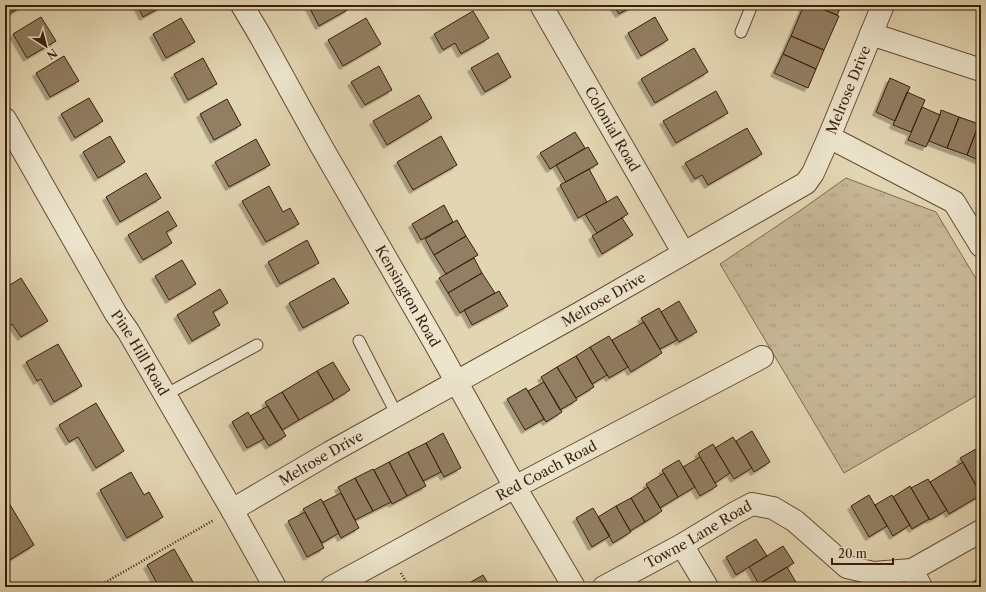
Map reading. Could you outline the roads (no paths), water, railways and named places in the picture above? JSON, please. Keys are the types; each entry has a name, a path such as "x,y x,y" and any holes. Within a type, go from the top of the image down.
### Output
{"street":[{"name":"Kensington Road","path":"242,5 436,345 515,488 574,587"},
{"name":"Colonial Road","path":"541,5 683,252"},
{"name":"Melrose Drive","path":"232,510 329,453 806,183 813,173 829,138 883,5"},
{"path":"871,34 981,70"},
{"name":"Pine Hill Road","path":"5,120 116,314 128,330 275,587"},
{"path":"829,138 954,202 981,246"},
{"name":"Red Coach Road","path":"332,587 762,357"},
{"name":"Towne Lane Road","path":"604,587 682,545 752,504 773,508 795,521 847,567 873,573 916,578 981,531"},
{"path":"682,545 706,587"}],"lane":[{"path":"741,32 752,5"},
{"path":"359,341 397,415"},
{"path":"165,395 257,345"}]}
